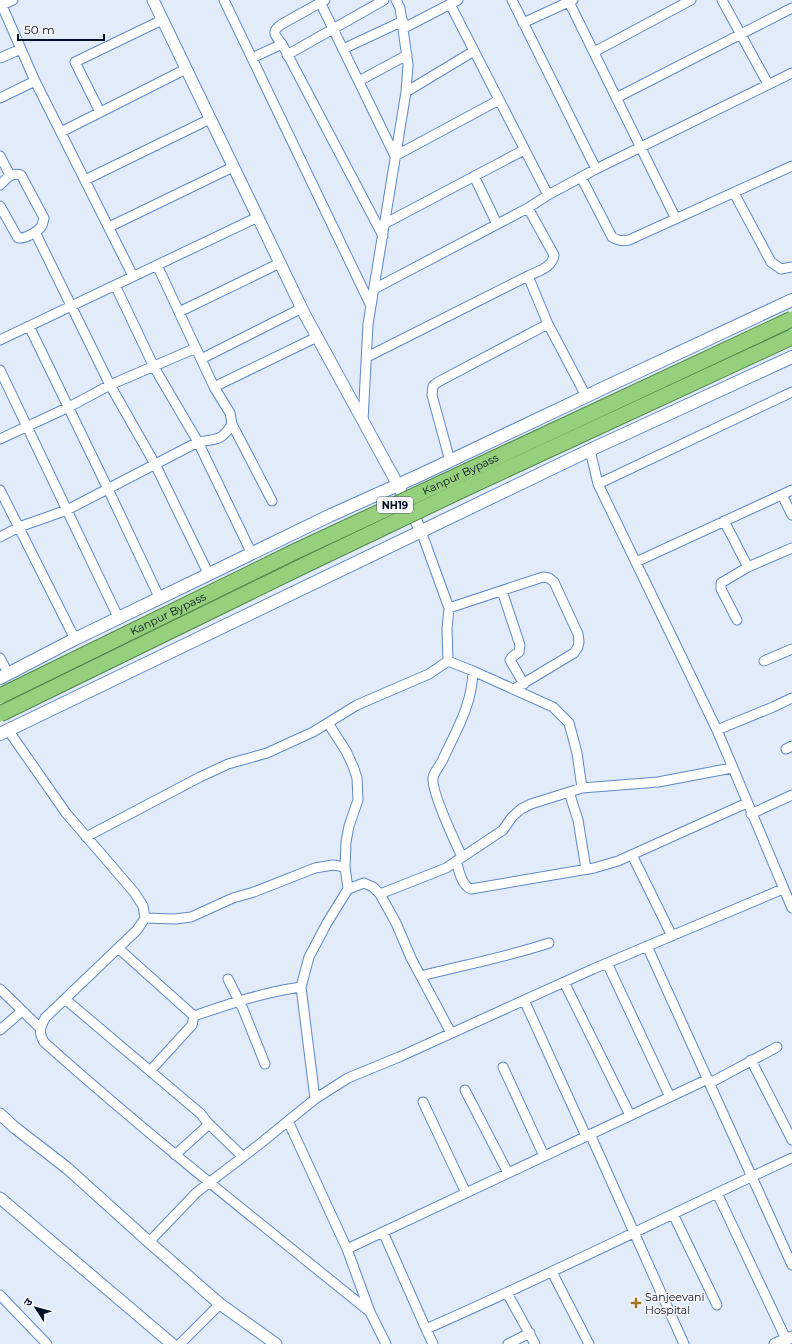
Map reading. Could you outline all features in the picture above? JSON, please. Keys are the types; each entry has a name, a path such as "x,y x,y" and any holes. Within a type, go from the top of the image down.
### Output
{"highway":[{"name":"Kanpur Bypass","path":"0,696 299,550 792,319"},
{"name":"Kanpur Bypass","path":"0,714 459,491 792,337"}],"main road":[{"path":"4,676 76,639 329,516 450,461 792,300"},
{"path":"4,732 590,450 792,357"}],"street":[{"path":"13,0 1,4 35,81 133,276"},
{"path":"153,0 302,308 422,531 449,608 447,629 448,661"},
{"path":"224,0 371,306"},
{"path":"287,55 384,0"},
{"path":"363,421 368,324 406,92 408,65 407,55 400,8 396,0"},
{"path":"512,0 596,169"},
{"path":"594,52 691,0"},
{"path":"722,0 768,84"},
{"path":"383,236 282,44 275,34 274,31 276,28 323,1 333,28 395,156"},
{"path":"523,23 571,1 616,98 676,219"},
{"path":"343,49 454,2 474,51 548,195"},
{"path":"616,98 792,8"},
{"path":"100,112 75,62 162,20"},
{"path":"252,58 282,44"},
{"path":"0,58 21,48"},
{"path":"406,92 474,51"},
{"path":"359,81 407,55"},
{"path":"61,132 186,69"},
{"path":"374,289 528,208 548,195 596,169 792,72"},
{"path":"0,98 35,81"},
{"path":"395,156 499,100"},
{"path":"85,180 210,119"},
{"path":"384,224 524,150"},
{"path":"0,156 10,175"},
{"path":"581,177 612,237 622,241 629,240 792,166"},
{"path":"108,226 233,167"},
{"path":"0,185 10,175 21,175 44,218 41,228 22,239 18,238 0,206"},
{"path":"474,176 497,224"},
{"path":"734,192 771,262 781,269 792,267"},
{"path":"367,357 549,266 553,261 554,255 528,208"},
{"path":"0,340 258,217"},
{"path":"35,232 110,385 155,464 209,575"},
{"path":"179,312 280,263"},
{"path":"157,265 214,387 230,413 232,424 272,501"},
{"path":"528,276 548,324 586,396"},
{"path":"115,285 154,367 198,442 252,554"},
{"path":"201,359 302,308"},
{"path":"450,461 432,395 433,386 548,324"},
{"path":"29,326 160,599"},
{"path":"214,387 317,337"},
{"path":"0,439 68,407 110,385 196,348"},
{"path":"0,370 119,619"},
{"path":"598,484 792,392"},
{"path":"0,537 66,510 198,442 218,439 226,433 232,424"},
{"path":"590,450 598,484 717,730 751,814 792,908"},
{"path":"636,562 792,490"},
{"path":"0,491 76,639"},
{"path":"782,495 792,515"},
{"path":"724,521 748,567"},
{"path":"737,620 721,589 721,583 748,567 792,548"},
{"path":"449,608 543,577 549,578 554,582 578,634 578,647 574,653 514,689"},
{"path":"502,591 520,645 519,652 510,660 524,684"},
{"path":"764,661 792,649"},
{"path":"0,658 4,676"},
{"path":"448,661 553,707 569,723 577,753 582,788"},
{"path":"86,838 200,777 228,764 267,753 313,732 357,705 429,674 448,661"},
{"path":"473,671 473,687 465,713 441,765 433,778 434,790 459,859 464,884 471,889 586,869 618,861 747,803"},
{"path":"717,730 792,698"},
{"path":"328,723 346,751 357,778 358,800 349,826 346,842 348,889"},
{"path":"4,732 86,838 134,892 143,906 145,918 137,930 45,1018 40,1028 40,1035 44,1042 175,1155 370,1312"},
{"path":"380,894 440,871 503,830 512,817 521,809 531,804 582,788 658,782 732,768"},
{"path":"569,792 578,820 586,869"},
{"path":"751,814 792,795"},
{"path":"632,855 672,936"},
{"path":"145,918 175,919 191,917 233,898 254,892 315,868 333,865 346,867"},
{"path":"315,1099 306,1038 301,987 309,957 327,923 348,889 364,882 373,887 380,894 451,1033"},
{"path":"149,1242 196,1193 315,1099 348,1078 399,1057 607,963 783,888"},
{"path":"421,976 497,958 550,943"},
{"path":"647,946 792,1265"},
{"path":"118,948 194,1016"},
{"path":"607,963 670,1097"},
{"path":"228,979 239,1000 265,1064"},
{"path":"564,982 630,1115"},
{"path":"194,1016 239,1000 284,989 301,987"},
{"path":"0,989 40,1028"},
{"path":"64,999 201,1114 207,1122 243,1157"},
{"path":"524,1000 634,1232 684,1344"},
{"path":"0,1030 22,1011"},
{"path":"150,1071 192,1025 194,1016"},
{"path":"347,1249 630,1115 709,1081 777,1047"},
{"path":"751,1060 792,1140"},
{"path":"503,1067 544,1156"},
{"path":"465,1090 508,1173"},
{"path":"423,1102 466,1193"},
{"path":"0,1114 14,1127 67,1168 220,1304 276,1344"},
{"path":"288,1121 347,1249 370,1312 386,1344"},
{"path":"175,1155 206,1127 207,1122"},
{"path":"426,1329 552,1272 792,1158"},
{"path":"717,1193 789,1338 775,1344"},
{"path":"0,1198 172,1344"},
{"path":"673,1214 716,1305"},
{"path":"383,1232 434,1344"},
{"path":"552,1272 589,1344"},
{"path":"507,1293 535,1344"},
{"path":"0,1295 48,1344"},
{"path":"180,1344 220,1304"},
{"path":"508,1344 530,1334"}],"place":[{"name":"Sanjeevani Hospital","path":"636,1303"}]}
